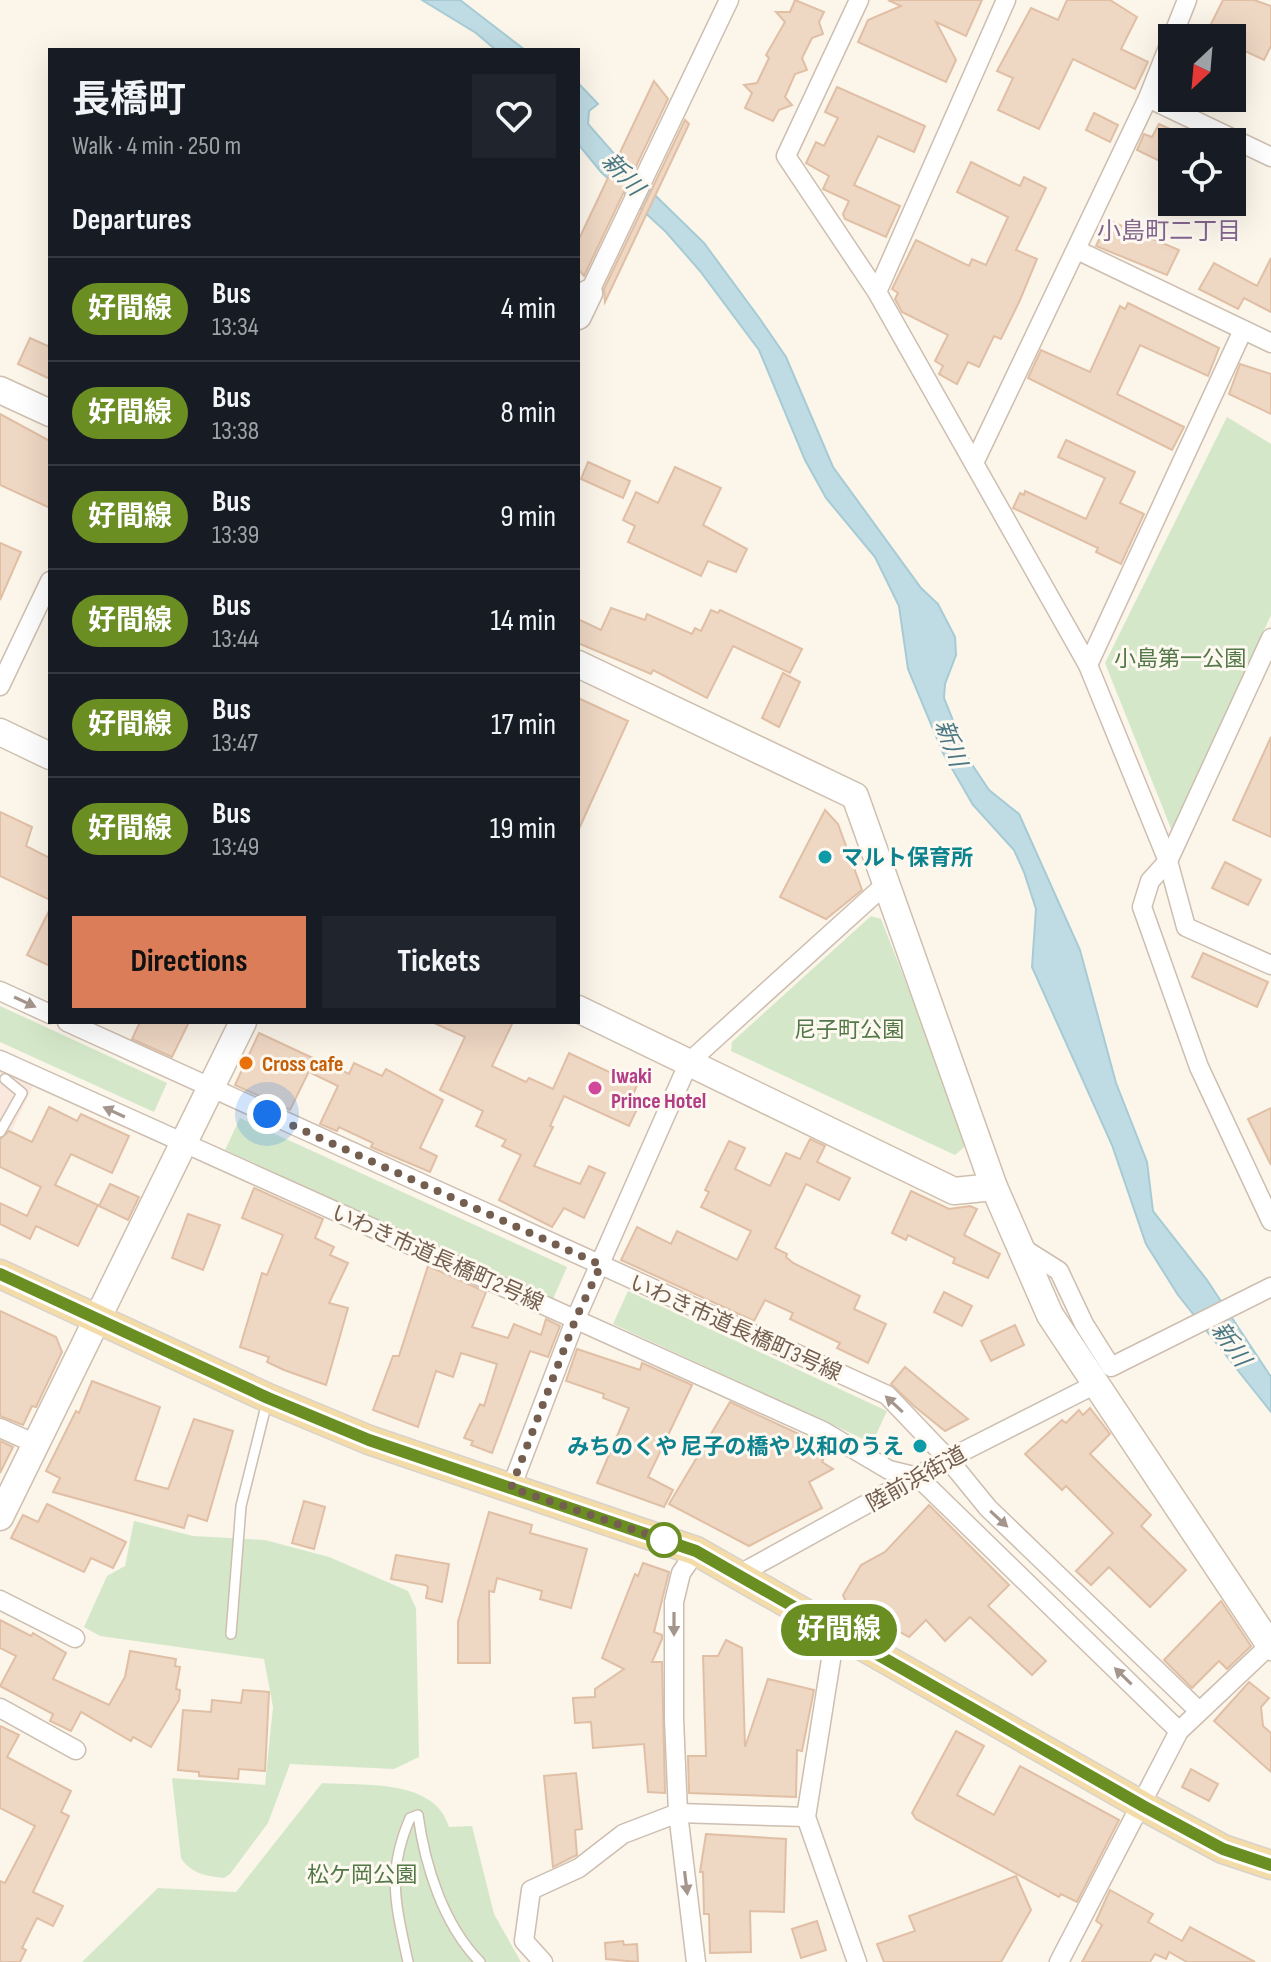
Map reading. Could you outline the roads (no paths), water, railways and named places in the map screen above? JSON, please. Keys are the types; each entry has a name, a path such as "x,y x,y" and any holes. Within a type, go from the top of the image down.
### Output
{"main road":[{"path":"0,1274 268,1398 369,1440 696,1551 836,1628 1143,1806 1223,1849 1271,1865"}],"street":[{"path":"584,304 729,0"},
{"path":"859,0 786,156 877,292 1088,665 1168,861 1186,927 1271,965"},
{"path":"877,292 1006,0"},
{"path":"975,461 1148,98 1187,0"},
{"path":"1148,98 1271,157"},
{"path":"1077,250 1271,343"},
{"path":"1088,665 1243,330"},
{"path":"0,390 48,412"},
{"path":"0,686 48,585"},
{"path":"1271,638 1168,861 1150,881 1142,907 1199,1067 1271,1221"},
{"path":"580,665 855,796 994,1187 1050,1315 1094,1385 1196,1530 1270,1646 1179,1731 1143,1806 1059,1962"},
{"path":"0,732 48,755"},
{"path":"511,1488 576,1318 689,1062 888,882"},
{"path":"0,991 48,1013"},
{"path":"580,1010 954,1191 994,1187"},
{"name":"いわき市道長橋町3号線","path":"71,1024 887,1395 948,1459 988,1508 1199,1711"},
{"path":"0,1517 99,1321 242,1024"},
{"name":"いわき市道長橋町2号線","path":"0,1060 823,1431 889,1470 918,1477"},
{"path":"1021,1247 1059,1271 1084,1324 1111,1367 1271,1287"},
{"name":"陸前浜街道","path":"740,1574 948,1459 1094,1385"},
{"path":"0,1428 36,1444"},
{"path":"918,1477 1179,1731"},
{"path":"696,1551 681,1573 674,1602 678,1813 696,1962"},
{"path":"0,1600 75,1638"},
{"path":"836,1628 806,1817 857,1962"},
{"path":"0,1708 76,1750"},
{"path":"543,1962 524,1941 531,1890 579,1868 623,1834 678,1813 806,1817"}],"lane":[{"path":"0,1132 22,1093 5,1079"},
{"path":"231,1634 241,1506 268,1398"},
{"path":"408,1962 394,1897 396,1850 410,1818 418,1815 428,1867 441,1902 480,1962"}],"water":[{"path":"422,0 460,0 522,48 494,48 476,33"},
{"name":"新川","path":"580,85 598,104 589,111 588,124 623,164 704,243 760,319 786,357 833,467 921,588 938,604 955,637 956,655 945,684 944,698 969,760 989,790 1019,814 1080,950 1116,1083 1147,1162 1153,1211 1207,1280 1271,1377 1271,1412 1178,1295 1146,1244 1112,1145 1032,967 1036,909 1024,872 1014,850 973,805 943,753 908,669 899,606 875,557 826,498 805,460 759,350 700,271 666,232 601,172 580,146"}],"place":[{"name":"マルト保育所","path":"825,857"},
{"name":"Cross cafe","path":"246,1063"},
{"name":"Iwaki Prince Hotel","path":"595,1088"},
{"name":"みちのくや 尼子の橋や 以和のうえ","path":"920,1446"}],"district":[{"name":"小島町二丁目","path":"1169,231"}],"park label":[{"name":"小島第一公園","path":"1180,658"},
{"name":"尼子町公園","path":"849,1029"},
{"name":"松ケ岡公園","path":"362,1874"}]}
